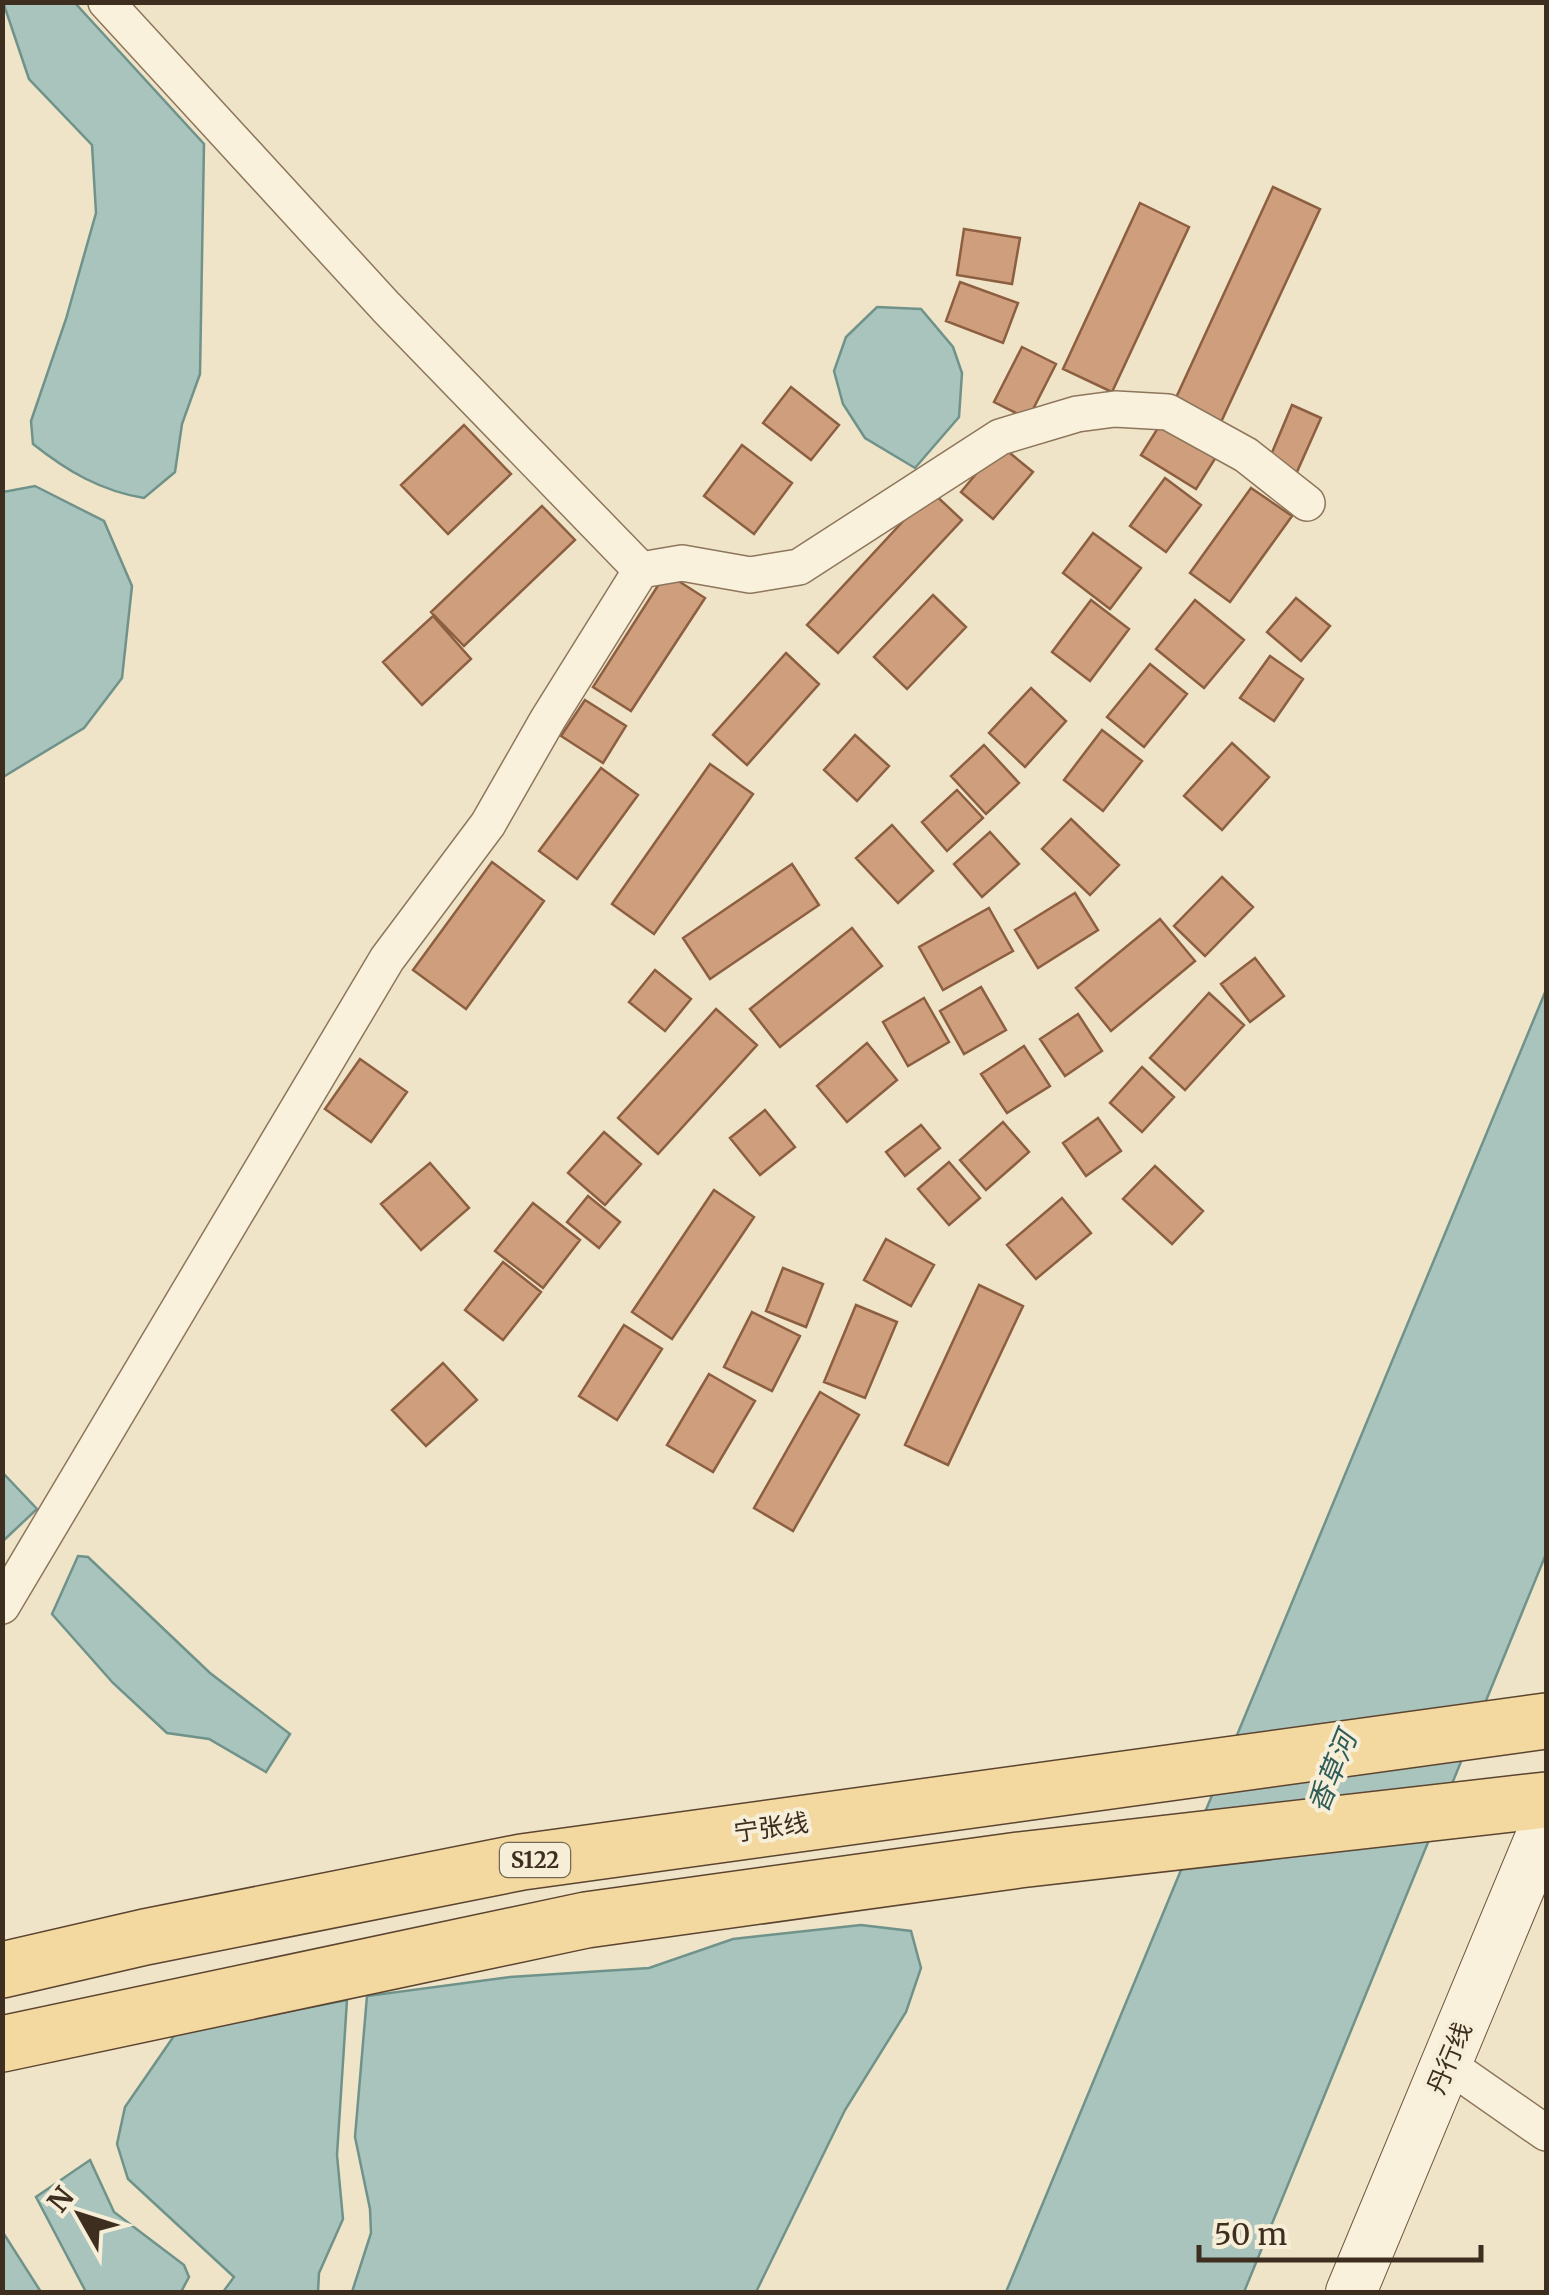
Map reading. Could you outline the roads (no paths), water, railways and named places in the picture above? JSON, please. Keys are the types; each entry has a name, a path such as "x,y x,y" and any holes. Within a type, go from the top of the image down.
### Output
{"main road":[{"name":"宁张线","path":"2,1970 146,1937 522,1862 1546,1721"},
{"path":"2,2044 586,1920 1019,1860 1546,1800"},
{"name":"丹行线","path":"1351,2292 1546,1824"}],"street":[{"path":"106,2 386,307 641,570"},
{"path":"2,1606 386,959 488,824 641,570 682,563 750,576 799,567 1000,437 1077,414 1116,408 1168,412 1246,455 1307,502"},
{"path":"1446,2064 1546,2132"}],"water":[{"path":"3,2 75,3 204,144 200,374 182,424 175,472 144,498 85,478 33,444 31,421 96,213 92,145 29,79"},
{"path":"877,307 921,309 953,347 962,373 959,417 915,468 865,438 843,404 834,371 846,337"},
{"path":"35,486 104,521 132,586 122,678 84,728 3,777 3,492"},
{"name":"香草河","path":"1546,990 1546,1554 1244,2292 1006,2292"},
{"path":"3,1473 37,1509 3,1541"},
{"path":"78,1556 88,1557 210,1673 290,1734 266,1772 209,1739 167,1733 113,1683 52,1614"},
{"path":"861,1925 911,1931 921,1968 906,2012 845,2110 756,2292 352,2292 371,2233 355,2137 367,1996 510,1977 649,1968 733,1939"},
{"path":"347,2000 337,2155 343,2219 319,2273 318,2292 223,2292 234,2277 128,2179 117,2144 125,2107 176,2033"},
{"path":"90,2160 114,2212 184,2265 189,2277 181,2292 86,2292 36,2197"},
{"path":"4,2234 41,2292 3,2292"}]}
